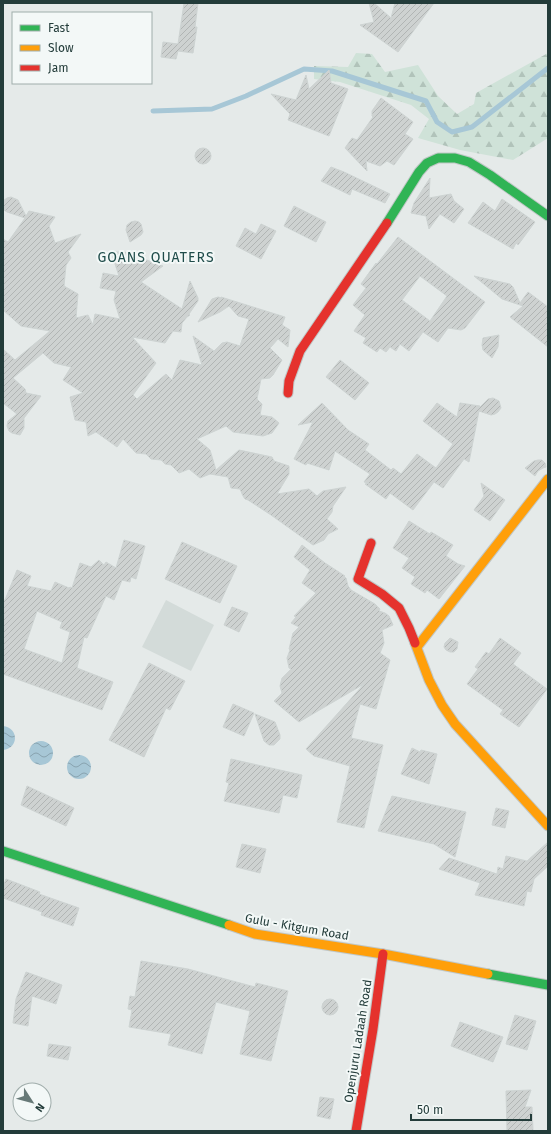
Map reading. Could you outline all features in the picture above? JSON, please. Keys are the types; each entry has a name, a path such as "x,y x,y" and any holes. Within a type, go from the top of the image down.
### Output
{"street":[{"path":"288,393 289,381 300,352 419,172 427,163 438,158 454,158 469,162 548,216"},
{"path":"417,647 548,479"},
{"path":"371,542 358,579 382,594 399,608 409,628 432,686 442,705 455,724 548,826"},
{"name":"Gulu - Kitgum Road","path":"3,851 255,934 383,954 548,985"},
{"name":"Openjuru Ladaah Road","path":"356,1131 373,1029 383,954"}],"shaded area":[{"path":"166,600 214,625 191,671 142,647"}],"green space":[{"path":"356,53 372,54 385,72 418,65 438,96 457,114 474,104 476,93 548,53 548,138 513,160 460,150 418,138 429,119 411,105 340,82 314,79 314,66 348,67"}],"water":[{"path":"3,726 12,730 15,738 12,746 3,750"},
{"path":"41,741 50,744 53,753 50,762 41,765 32,762 29,753 32,744"},
{"path":"79,755 88,758 91,767 88,776 79,779 70,776 67,767 70,758"}],"building":[{"path":"184,3 198,3 195,27 197,27 193,53 178,51 176,59 161,57 163,42 178,44"},
{"path":"369,3 374,3 391,18 395,3 434,3 398,52 360,25 374,22"},
{"path":"329,70 331,83 348,89 329,136 288,120 290,114 271,94 296,100 306,75 309,89"},
{"path":"381,98 413,122 405,134 413,139 394,165 387,161 380,166 366,161 367,171 345,148 352,138 357,140 373,117 372,111"},
{"path":"200,148 206,148 211,153 209,162 206,164 200,164 195,159 195,153"},
{"path":"331,167 390,194 385,203 352,189 350,195 321,181"},
{"path":"430,178 429,198 451,194 454,201 464,209 454,223 440,214 429,229 426,216 411,213 414,203"},
{"path":"11,197 18,200 26,216 29,211 55,217 49,226 55,243 81,234 68,252 71,258 66,265 64,286 78,294 76,318 88,315 93,325 95,314 120,319 114,300 116,291 100,288 103,273 119,276 111,252 125,252 163,266 141,282 182,309 190,281 198,301 189,314 190,315 182,323 181,332 173,331 165,343 132,337 156,363 133,395 137,399 166,374 172,380 180,360 202,365 193,336 214,351 222,343 227,342 240,346 249,319 238,316 229,306 220,312 198,322 212,299 218,297 222,298 221,297 285,317 282,325 290,330 288,347 278,339 270,348 282,360 270,378 261,379 257,399 262,404 260,415 272,417 279,423 272,433 263,436 233,432 226,426 197,439 210,450 216,470 239,450 272,457 274,461 289,466 289,474 277,494 309,489 317,496 323,491 346,487 333,506 332,512 327,519 338,529 328,534 324,540 313,545 271,515 245,499 240,489 231,488 228,477 210,474 200,478 189,469 179,473 171,465 165,464 161,460 151,459 146,454 136,453 123,439 117,447 96,432 88,436 86,422 75,420 70,397 83,393 63,380 71,367 54,363 43,353 13,378 25,389 26,393 41,396 24,418 24,428 20,435 9,431 7,426 8,421 17,414 3,403 3,349 15,360 50,331 21,326 3,310 3,239 8,242 25,218 4,210 3,201"},
{"path":"502,199 535,222 518,245 516,243 513,249 468,223 483,202 495,211"},
{"path":"294,206 326,222 316,242 284,226"},
{"path":"135,221 141,224 143,232 130,242 126,230 127,225"},
{"path":"261,224 276,231 261,259 236,246 245,228 256,234"},
{"path":"398,237 485,302 465,328 461,330 448,328 438,342 423,332 409,351 400,344 396,351 390,347 386,352 380,348 377,352 363,343 366,338 354,331 365,315 353,305 366,288 361,284 376,263 377,264","holes":["420,276 447,296 430,321 402,300"]},
{"path":"474,276 510,284 513,287 520,303 528,292 548,307 548,347 510,317 523,306 502,299"},
{"path":"499,335 498,347 492,358 483,350 483,338"},
{"path":"340,360 369,383 355,400 326,377"},
{"path":"493,398 499,401 501,408 498,412 491,415 479,411 469,462 464,459 443,488 434,482 413,510 390,493 386,499 365,484 369,483 364,482 370,474 335,451 329,470 307,463 306,465 294,459 313,422 298,425 322,403 348,430 369,444 365,450 391,470 393,468 401,474 417,454 436,468 453,444 423,421 437,403 457,417 460,403 480,406 479,408 488,399"},
{"path":"542,460 546,467 538,471 535,476 525,468 534,461"},
{"path":"481,483 505,500 490,521 474,510 484,496"},
{"path":"409,521 430,534 431,532 453,545 446,556 458,564 465,566 439,599 427,590 425,593 411,584 415,577 402,568 409,558 393,548"},
{"path":"124,540 145,546 136,579 131,577 130,582 122,580 114,600 106,596 87,638 84,637 77,668 113,682 102,710 3,674 3,600 5,600 17,570 31,576 27,586 51,591 55,582 72,588 80,563 91,567 99,560 104,565 106,562 116,568","holes":["37,611 62,622 60,628 70,632 62,663 24,649"]},
{"path":"182,542 237,566 220,603 165,579"},
{"path":"302,545 345,576 344,577 346,578 348,586 351,590 375,604 380,609 379,611 389,616 393,625 382,630 384,643 380,653 390,660 376,709 360,704 351,738 383,745 364,828 337,822 350,766 314,756 306,749 364,684 299,722 274,701 282,693 280,686 282,678 291,669 289,668 287,658 293,633 299,627 291,623 296,617 294,616 316,593 302,583 310,570 294,557"},
{"path":"232,607 248,613 239,632 224,625"},
{"path":"450,638 458,642 457,649 454,652 446,650 444,647 445,643"},
{"path":"500,638 521,653 513,664 547,689 519,727 500,714 503,710 467,684 478,669 475,667 486,652 489,654"},
{"path":"149,663 185,681 170,710 166,708 144,757 109,740"},
{"path":"233,704 254,713 244,736 223,727"},
{"path":"255,714 275,722 280,739 274,745 269,745 264,741"},
{"path":"412,748 420,752 421,750 437,754 429,784 401,774"},
{"path":"231,759 302,775 297,798 283,795 279,813 224,801 229,783 226,782"},
{"path":"27,786 74,808 66,826 21,805"},
{"path":"392,796 466,812 455,857 434,844 378,831"},
{"path":"496,808 509,811 505,828 492,825"},
{"path":"548,842 548,866 534,879 531,892 527,891 524,906 475,895 480,883 439,869 449,858 497,874 498,867 503,869 506,856 527,861"},
{"path":"242,844 266,849 260,873 236,867"},
{"path":"6,879 40,892 39,894 79,908 73,926 41,915 42,912 3,898 3,887"},
{"path":"141,961 188,969 255,987 256,983 288,991 271,1061 240,1054 250,1011 216,1002 202,1054 168,1045 171,1034 129,1027 132,1010 128,1009 130,996 135,997"},
{"path":"26,972 62,985 56,1004 32,996 28,1026 13,1023 16,999"},
{"path":"327,999 333,999 338,1004 336,1013 333,1015 327,1015 322,1010 322,1004"},
{"path":"515,1015 536,1021 527,1050 506,1044"},
{"path":"460,1022 503,1037 493,1062 451,1046"},
{"path":"49,1044 71,1047 68,1060 47,1056"},
{"path":"531,1090 525,1107 532,1107 533,1131 507,1131 506,1091"},
{"path":"320,1097 334,1099 330,1119 317,1116"}],"waterway":[{"path":"153,111 212,109 246,96 304,69 332,71 426,101 437,122 452,132 472,127 548,68"}],"traffic: fast":[{"path":"387,223 419,172 427,163 438,158 455,158 469,162 548,216"},
{"path":"3,851 229,925"},
{"path":"488,974 548,985"}],"traffic: slow":[{"path":"417,647 548,479"},
{"path":"415,643 429,680 442,705 455,724 548,826"},
{"path":"229,925 255,934 383,954 488,974"}],"traffic: jam":[{"path":"288,393 289,381 300,351 387,223"},
{"path":"371,543 358,579 382,594 399,608 415,643"},
{"path":"356,1131 373,1029 383,954"}],"district":[{"name":"GOANS QUATERS","path":"156,257"}]}
